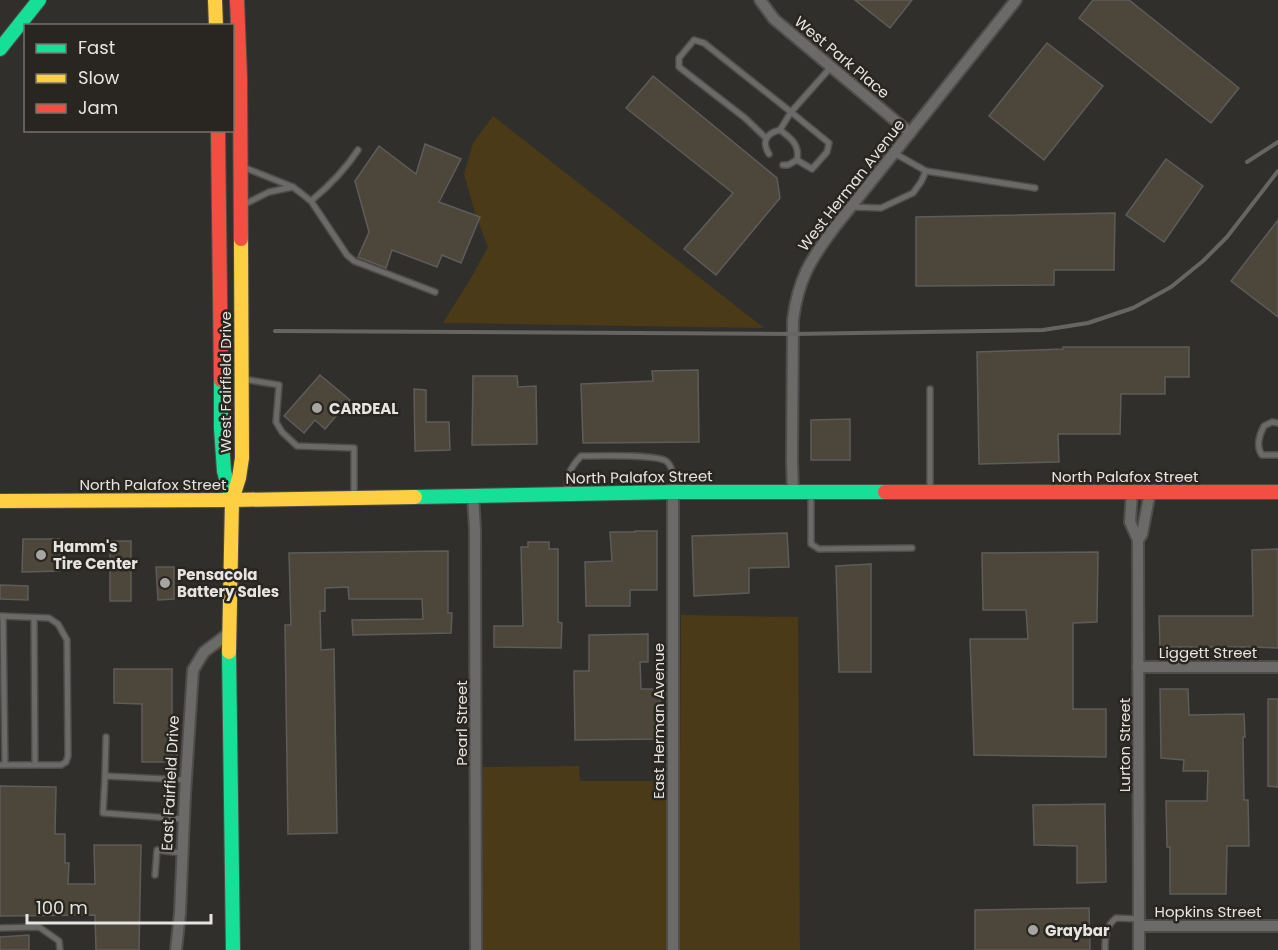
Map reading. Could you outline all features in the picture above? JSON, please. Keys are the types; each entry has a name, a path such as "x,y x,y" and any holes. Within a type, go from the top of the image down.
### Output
{"main road":[{"path":"0,49 39,0"},
{"path":"215,0 216,24"},
{"name":"West Fairfield Drive","path":"232,500 242,458 240,77 237,0"},
{"name":"West Fairfield Drive","path":"218,132 222,428 225,480 232,500"},
{"name":"North Palafox Street","path":"0,501 232,500 673,492 1278,492"},
{"path":"232,500 229,633 233,950"}],"street":[{"name":"West Park Place","path":"760,0 774,19 910,133"},
{"name":"West Herman Avenue","path":"793,492 793,320 802,277 819,248 1016,0"},
{"name":"East Herman Avenue","path":"673,492 673,950"},
{"name":"Lurton Street","path":"1132,492 1130,522 1138,540 1139,950"},
{"name":"Lurton Street","path":"1138,540 1142,534 1150,492"},
{"name":"Pearl Street","path":"473,496 476,950"},
{"name":"East Fairfield Drive","path":"176,950 180,914 193,670 204,652 229,633"},
{"name":"Liggett Street","path":"1138,667 1278,667"},
{"name":"Hopkins Street","path":"1139,922 1278,926"}],"lane":[{"path":"766,138 746,118 679,67 679,58 694,40 704,43 829,143 827,152 812,169 798,160"},
{"path":"768,154 765,147 766,138 772,132 780,130 791,112 831,67"},
{"path":"780,130 795,144 799,151 798,160"},
{"path":"311,201 341,172 358,150"},
{"path":"894,153 926,171 1035,188"},
{"path":"783,165 798,160"},
{"path":"240,165 293,187 311,201 347,255 354,261 435,292"},
{"path":"851,207 881,208 902,198 912,193 926,171"},
{"path":"241,206 269,192 293,187"},
{"path":"242,379 279,385 276,422 282,432 297,446 354,448 354,498"},
{"path":"930,389 930,492"},
{"path":"1278,423 1272,422 1264,426 1260,433 1258,450 1262,455 1278,455"},
{"path":"569,494 571,467 581,456 648,457 666,461 672,470 673,492"},
{"path":"811,492 812,544 819,549 912,548"},
{"path":"1,616 49,618 58,624 67,640 68,756 66,762 61,765 3,765 1,616"},
{"path":"34,618 35,765"},
{"path":"106,737 103,813 184,819"},
{"path":"105,776 186,780"},
{"path":"155,875 157,850 182,853"},
{"path":"1105,950 1105,934 1109,923 1116,918 1139,922"},
{"path":"0,928 39,927 59,941 60,950"}],"shaded area":[{"path":"493,116 764,328 443,323 488,247 464,174 473,143"},
{"path":"681,615 798,617 800,950 680,950"},
{"path":"579,766 580,781 666,781 667,950 483,950 483,767"}],"building":[{"path":"855,0 912,0 890,28"},
{"path":"1093,0 1129,0 1239,88 1211,123 1079,18"},
{"path":"1047,43 1103,86 1044,160 989,116"},
{"path":"653,76 777,178 780,198 716,275 684,249 733,193 626,108"},
{"path":"425,144 461,159 439,202 480,217 461,263 442,255 437,267 392,250 386,268 358,257 369,232 355,181 379,146 416,174"},
{"path":"1166,159 1203,186 1164,242 1126,215"},
{"path":"1115,213 1114,270 1054,270 1054,285 916,286 916,217"},
{"path":"1278,220 1278,317 1231,281"},
{"path":"1063,347 1189,347 1189,377 1165,377 1165,394 1121,394 1120,434 1058,434 1059,462 979,464 977,352 1063,349"},
{"path":"698,370 699,442 583,443 581,384 653,381 652,371"},
{"name":"CARDEAL","path":"320,375 350,400 325,429 315,420 304,433 284,416"},
{"path":"473,376 517,376 518,387 536,386 537,444 472,445"},
{"path":"414,389 426,390 426,422 449,422 450,450 415,451"},
{"path":"850,419 850,460 811,460 811,420"},
{"path":"657,531 657,590 630,590 630,606 586,606 585,562 612,561 610,532"},
{"path":"787,533 789,567 749,568 749,593 694,596 692,536"},
{"name":"Hamm's Tire Center","path":"23,539 60,539 60,571 22,572"},
{"path":"110,541 131,541 131,601 110,601"},
{"path":"528,542 549,542 549,549 558,549 558,622 562,623 561,648 494,647 494,626 523,626 521,547 528,547"},
{"path":"1278,549 1278,648 1160,647 1159,616 1253,616 1252,550"},
{"path":"448,551 448,613 452,613 451,633 353,635 352,620 423,619 422,599 349,599 348,587 325,588 325,611 320,611 321,650 334,649 337,833 288,834 285,625 291,625 289,553"},
{"path":"1098,552 1097,622 1073,623 1073,709 1106,709 1106,757 974,755 970,639 1028,639 1026,610 983,610 982,553"},
{"path":"871,564 871,672 839,672 836,566"},
{"name":"Pensacola Battery Sales","path":"156,567 174,567 174,599 158,600"},
{"path":"0,585 28,586 28,600 0,599"},
{"path":"648,634 648,662 640,662 641,689 660,689 660,739 575,740 574,671 589,671 589,635"},
{"path":"114,669 172,669 172,721 177,721 177,762 142,762 142,704 114,703"},
{"path":"1160,689 1188,689 1189,715 1244,714 1244,800 1248,800 1249,846 1227,846 1226,894 1170,894 1170,847 1167,847 1166,801 1207,801 1208,771 1183,771 1184,760 1161,758"},
{"path":"1268,699 1278,699 1278,787 1268,786"},
{"path":"0,786 56,787 55,834 65,834 65,863 69,863 68,884 95,884 94,845 141,845 139,950 96,950 95,915 0,916"},
{"path":"1105,804 1106,882 1077,883 1077,846 1034,845 1033,805"},
{"name":"Graybar","path":"1089,908 1090,950 975,950 975,910"},
{"path":"29,935 29,950 0,950 0,937"}],"railway":[{"path":"1247,162 1278,142"},
{"path":"275,331 792,334 1043,330 1088,323 1133,308 1171,287 1203,261 1227,237 1278,171"}],"traffic: fast":[{"path":"0,49 39,0"},
{"path":"221,380 224,471 232,500"},
{"path":"415,497 673,492 885,492"},
{"path":"229,652 233,950"}],"traffic: slow":[{"path":"215,0 216,24"},
{"path":"229,652 232,500 242,458 241,239"},
{"path":"0,501 415,497"}],"traffic: jam":[{"path":"237,0 241,239"},
{"path":"218,132 221,380"},
{"path":"885,492 1278,492"}],"place":[{"name":"CARDEAL","path":"317,408"},
{"name":"Hamm's Tire Center","path":"41,555"},
{"name":"Pensacola Battery Sales","path":"165,583"},
{"name":"Graybar","path":"1033,930"}]}
